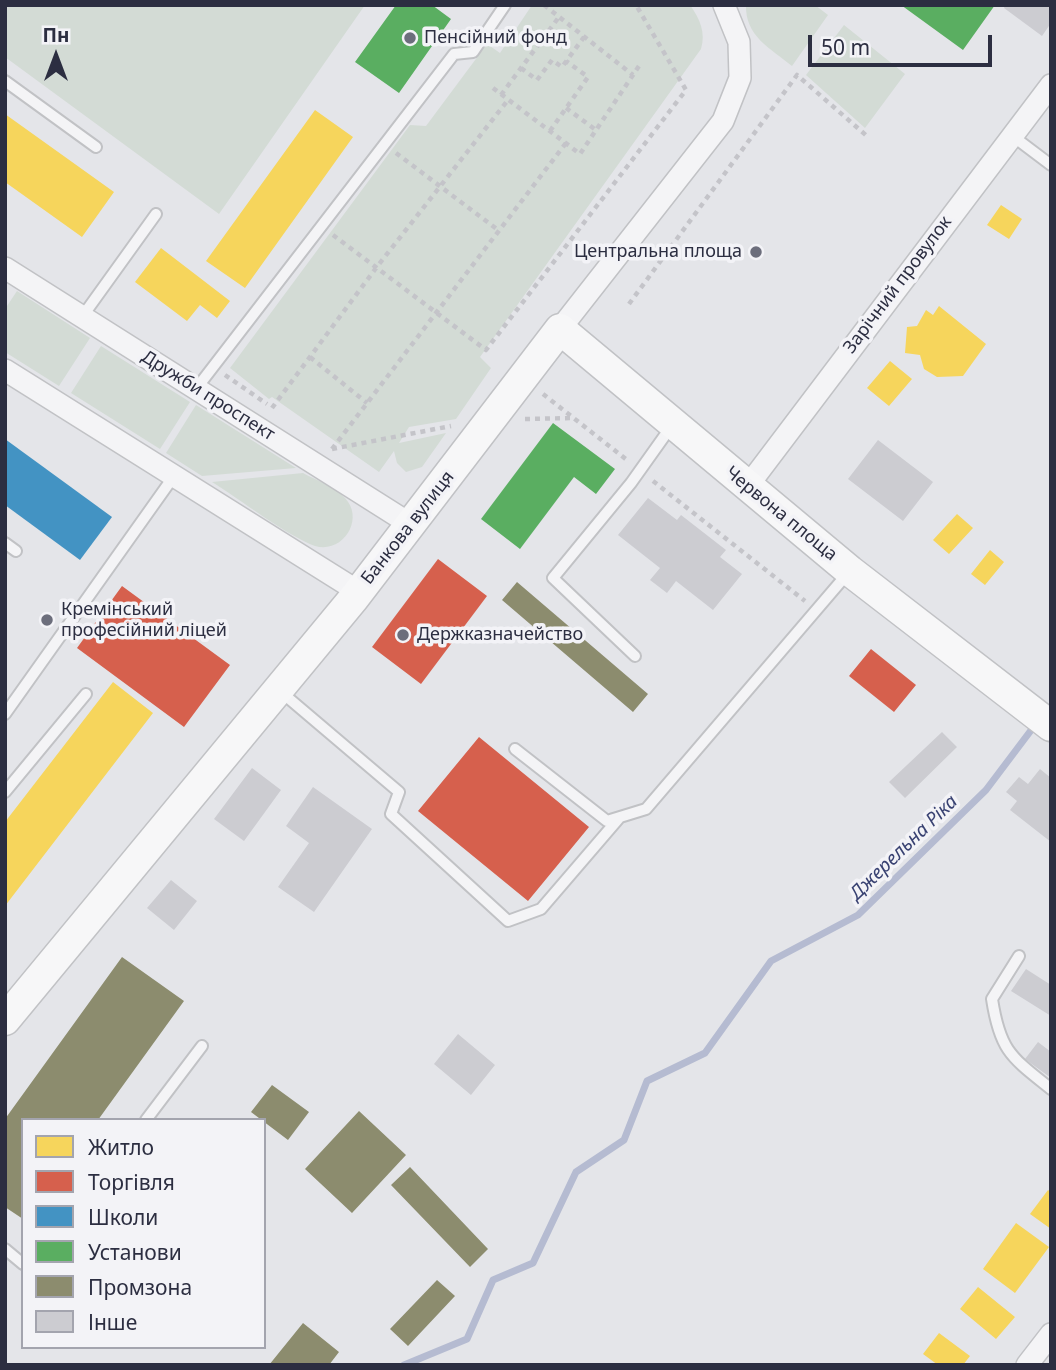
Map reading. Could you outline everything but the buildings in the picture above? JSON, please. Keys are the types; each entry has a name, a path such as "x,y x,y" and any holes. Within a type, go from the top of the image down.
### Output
{"street":[{"name":"Банкова вулиця","path":"5,1020 359,592 559,329 723,121 740,78 739,42 724,5"},
{"name":"Зарічний провулок","path":"747,487 1010,134 1051,85"},
{"name":"Дружби проспект","path":"5,268 410,524"},
{"name":"Червона площа","path":"559,329 850,571 1051,726"},
{"path":"5,370 359,592"},
{"path":"1027,1365 1051,1334"}],"lane":[{"path":"196,389 454,54 473,52 505,5"},
{"path":"5,81 96,147"},
{"path":"1010,134 1051,166"},
{"path":"82,317 156,215"},
{"path":"635,656 553,578 640,471 673,424"},
{"path":"5,714 174,476"},
{"path":"5,542 16,551"},
{"path":"515,749 607,821 646,809 850,571"},
{"path":"278,690 399,792 391,814 508,921 541,909 620,817"},
{"path":"5,792 86,694"},
{"path":"1019,956 992,999 997,1032 1013,1058 1051,1089"},
{"path":"148,1118 202,1046"},
{"path":"5,1249 21,1262"}],"path":[{"path":"544,5 633,75"},
{"path":"321,226 486,350 686,90 636,5"},
{"path":"501,94 559,17"},
{"path":"521,68 537,80 552,60 562,67 584,37"},
{"path":"550,131 589,77 566,61"},
{"path":"493,88 580,154 639,66"},
{"path":"629,304 797,75 868,137"},
{"path":"272,408 376,268 508,100"},
{"path":"566,108 596,130"},
{"path":"452,426 332,449 566,143"},
{"path":"384,144 498,230"},
{"path":"310,357 367,403"},
{"path":"542,394 817,610"},
{"path":"525,419 573,418"}],"shaded area":[{"path":"5,5 365,5 219,214 5,57"},
{"path":"532,5 690,5 701,26 701,49 480,357 491,368 456,419 409,427 399,443 446,433 422,467 406,472 397,463 394,451 379,472 272,397 269,399 230,368 410,125 426,126 487,44 500,53"},
{"path":"746,5 815,5 828,15 792,66 754,33"},
{"path":"844,25 905,74 865,128 806,75"},
{"path":"17,291 90,338 59,386 5,352 5,309"},
{"path":"101,346 190,402 160,449 71,393"},
{"path":"196,405 296,468 202,476 166,453"},
{"path":"303,473 336,490 351,506 352,525 342,540 334,545 315,546 304,541 212,482"}],"waterway":[{"name":"Джерельна Ріка","path":"404,1365 467,1339 493,1280 533,1263 576,1172 624,1140 647,1081 705,1053 771,961 858,915 986,790 1035,725"}],"place":[{"name":"Пенсійний фонд","path":"410,38"},
{"name":"Центральна площа","path":"756,252"},
{"name":"Кремінський професійний ліцей","path":"47,620"},
{"name":"Держказначейство","path":"403,635"}]}
